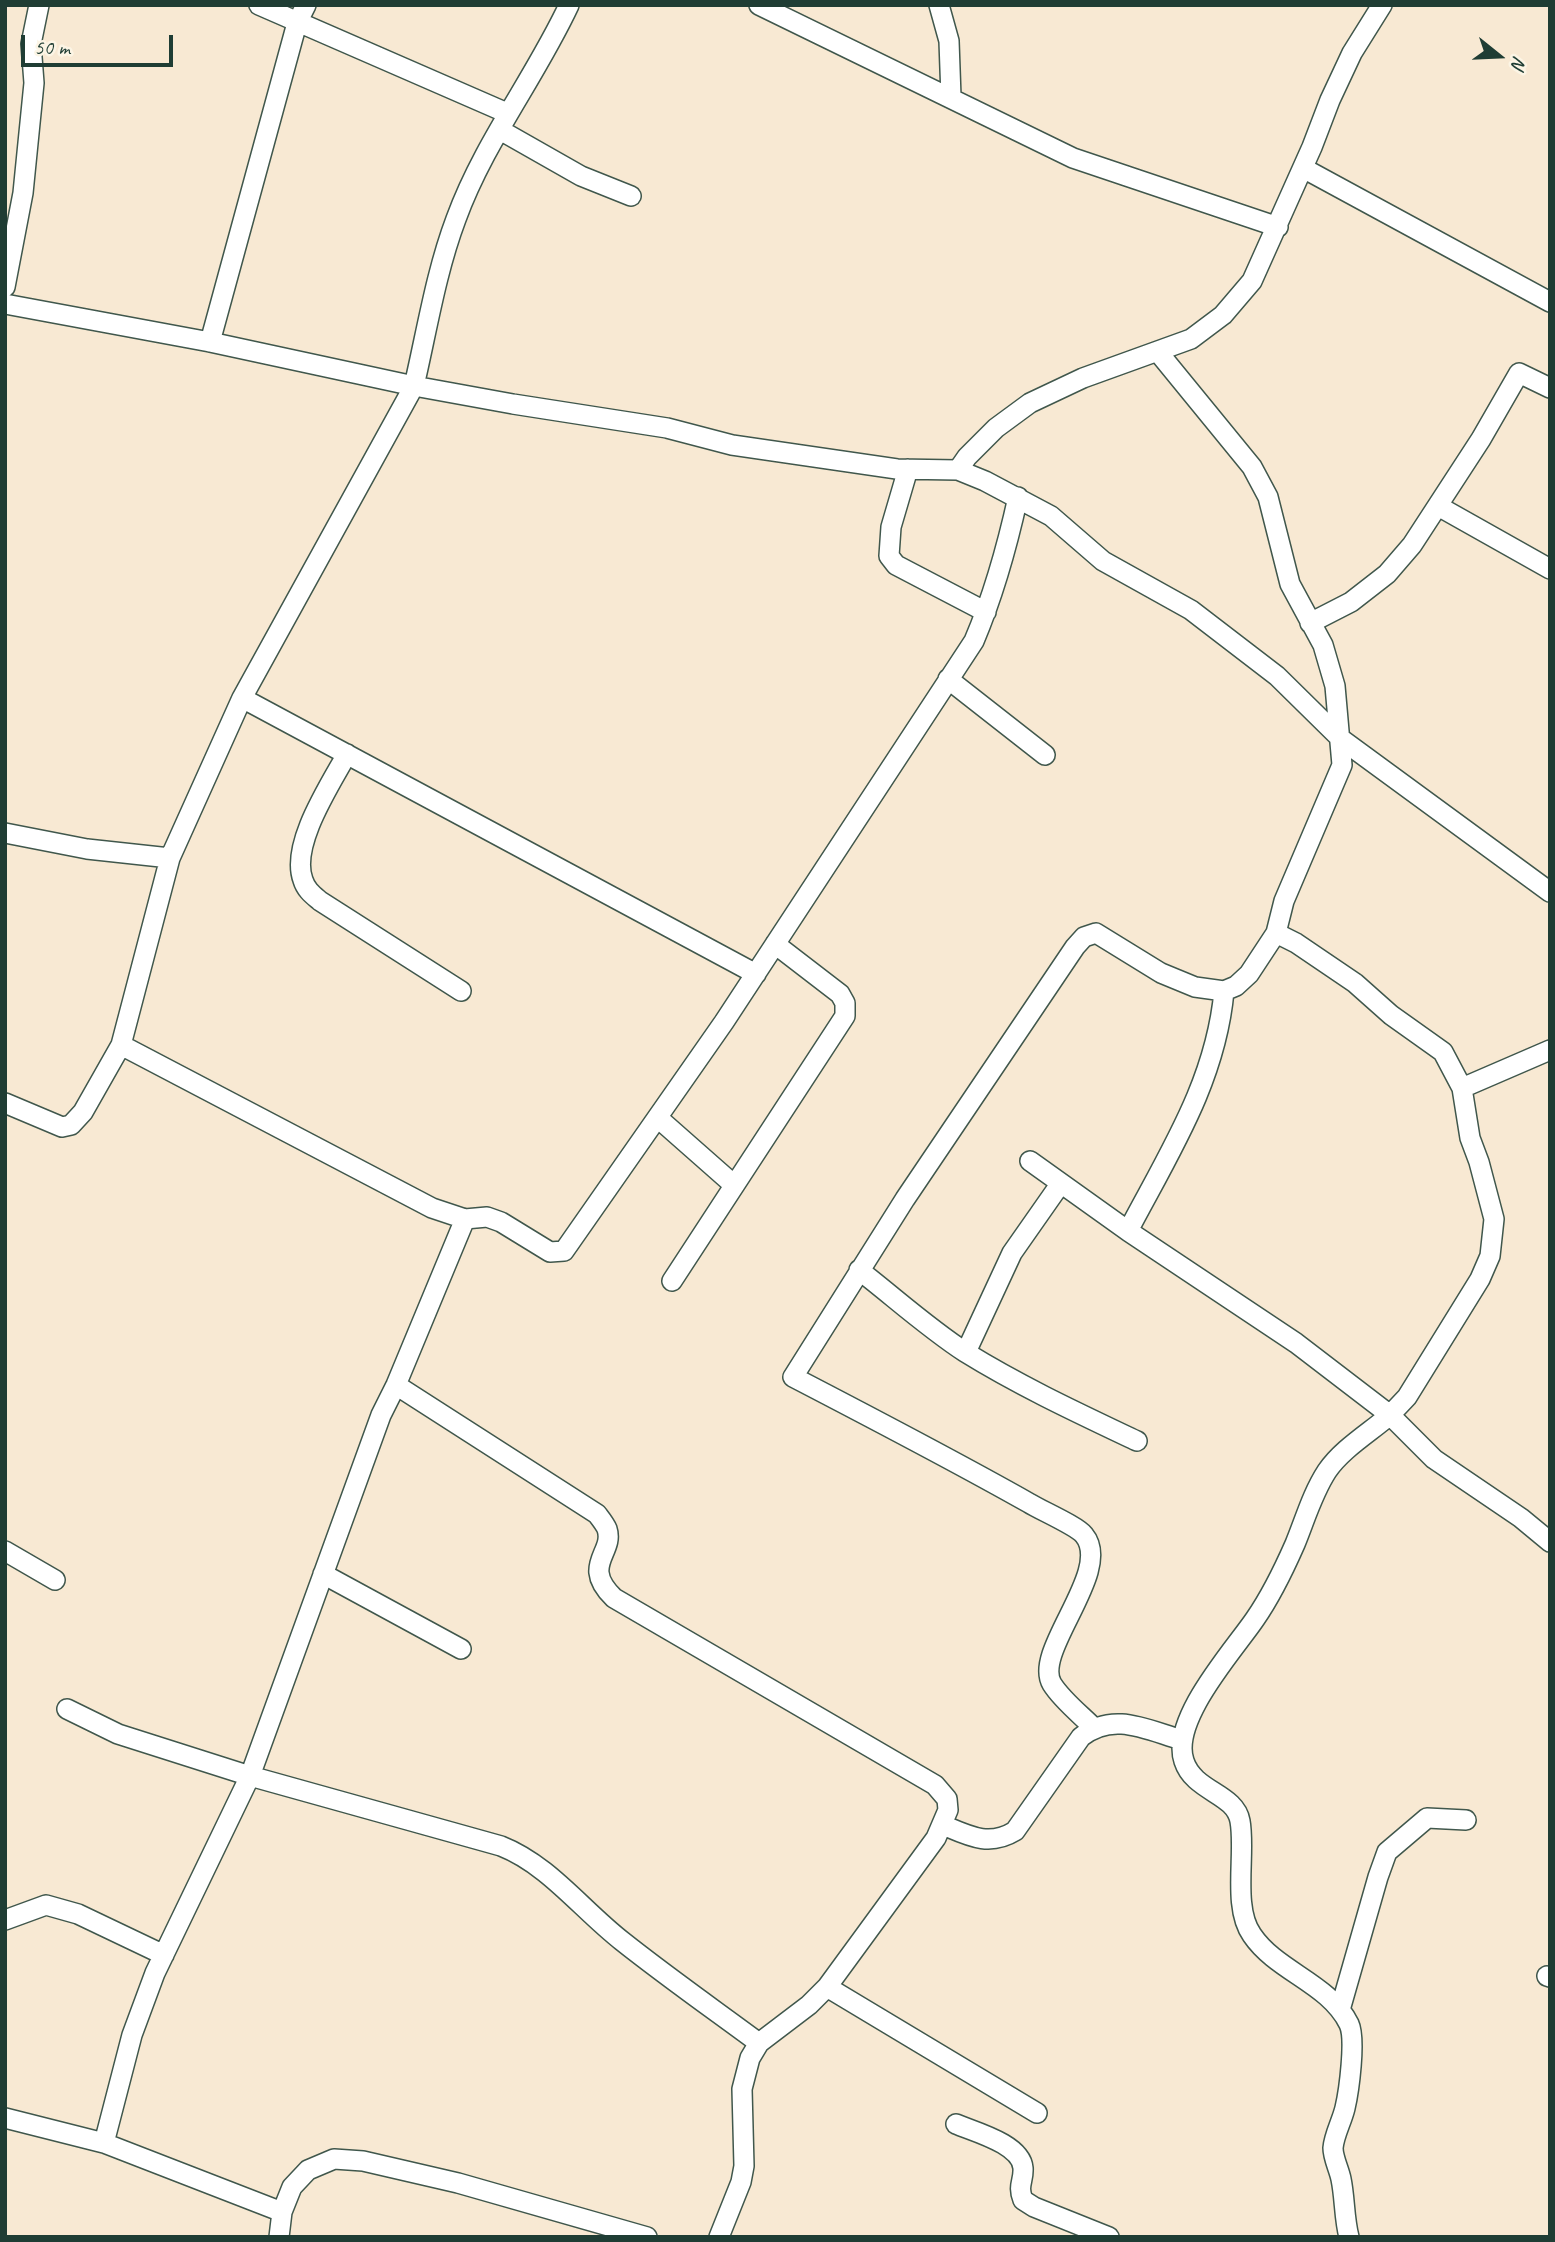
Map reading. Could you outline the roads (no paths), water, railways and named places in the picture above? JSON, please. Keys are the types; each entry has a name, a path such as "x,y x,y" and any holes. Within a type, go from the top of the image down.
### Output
{"street":[{"path":"5,287 23,193 34,83 31,44 39,5"},
{"path":"259,5 354,45 503,122 581,176 631,196"},
{"path":"210,342 297,23 306,5"},
{"path":"5,1103 62,1127 71,1125 83,1112 121,1045 170,858 242,698 414,386 440,272 456,218 486,153 551,43 569,5"},
{"path":"759,5 1073,158 1278,227"},
{"path":"939,5 949,41 951,97"},
{"path":"958,470 996,428 1030,403 1083,378 1191,339 1223,315 1252,281 1278,227 1341,76 1382,5"},
{"path":"1303,168 1550,302"},
{"path":"5,304 210,342 414,386 667,428 732,445 908,469 958,470 1018,497 1051,516 1103,561 1191,610 1277,676 1341,739 1550,892"},
{"path":"1093,1727 1051,1683 1049,1670 1057,1642 1088,1574 1092,1554 1084,1534 993,1482 793,1377 859,1270 1044,992 1084,937 1096,933 1161,973 1195,987 1224,990 1236,986 1249,974 1276,933 1284,901 1342,765 1335,686 1323,645 1290,584 1268,497 1252,467 1158,352"},
{"path":"1310,623 1351,602 1387,574 1412,545 1481,439 1519,373 1550,388"},
{"path":"908,469 891,527 889,556 896,565 986,611"},
{"path":"121,1045 432,1208 465,1219 487,1217 501,1222 550,1252 564,1251 755,974 974,641 1004,559 1018,497"},
{"path":"1438,506 1550,569"},
{"path":"948,679 1045,755"},
{"path":"242,698 755,974"},
{"path":"347,754 303,846 300,866 302,880 309,892 320,901 461,991"},
{"path":"5,833 87,849 170,858"},
{"path":"1276,933 1296,943 1355,983 1391,1015 1443,1052 1462,1088 1470,1138 1494,1219 1490,1256 1468,1301 1408,1397 1327,1470 1277,1582 1255,1619 1210,1677 1182,1740 1184,1762 1200,1786 1226,1798 1240,1818 1243,1907 1251,1934 1284,1966 1318,1989 1340,2010 1350,2026 1351,2060 1345,2107 1333,2149 1341,2179 1349,2237"},
{"path":"672,1280 845,1016 846,1009 840,994 775,944"},
{"path":"1128,1231 1185,1124 1207,1074 1221,1023 1224,990"},
{"path":"1462,1088 1550,1050"},
{"path":"657,1118 734,1185"},
{"path":"1030,1161 1128,1231 1296,1343 1390,1415 1434,1459 1521,1518 1550,1542"},
{"path":"966,1352 1012,1253 1061,1183"},
{"path":"104,2143 132,2035 164,1955 250,1776 381,1415 465,1219"},
{"path":"859,1270 966,1352 1060,1405 1137,1441"},
{"path":"396,1385 597,1514 607,1530 606,1543 599,1559 599,1572 603,1588 614,1598 935,1785 947,1799 948,1810 943,1825 928,1849 827,1987 809,2005 759,2043 750,2058 742,2089 744,2166 741,2182 719,2237"},
{"path":"5,1551 55,1580"},
{"path":"323,1574 461,1649"},
{"path":"67,1709 118,1734 250,1776 501,1846 521,1854 620,1940 759,2043"},
{"path":"943,1825 976,1839 1004,1838 1015,1831 1081,1737 1093,1727 1110,1723 1131,1725 1182,1740"},
{"path":"1340,2010 1387,1852 1427,1818 1466,1821"},
{"path":"5,1920 46,1905 78,1914 164,1955"},
{"path":"827,1987 1037,2113"},
{"path":"5,2118 104,2143 282,2212"},
{"path":"956,2124 1010,2147 1023,2169 1018,2188 1023,2200 1109,2237"},
{"path":"279,2237 282,2212 292,2187 308,2170 334,2160 363,2161 458,2183 647,2237"}]}
